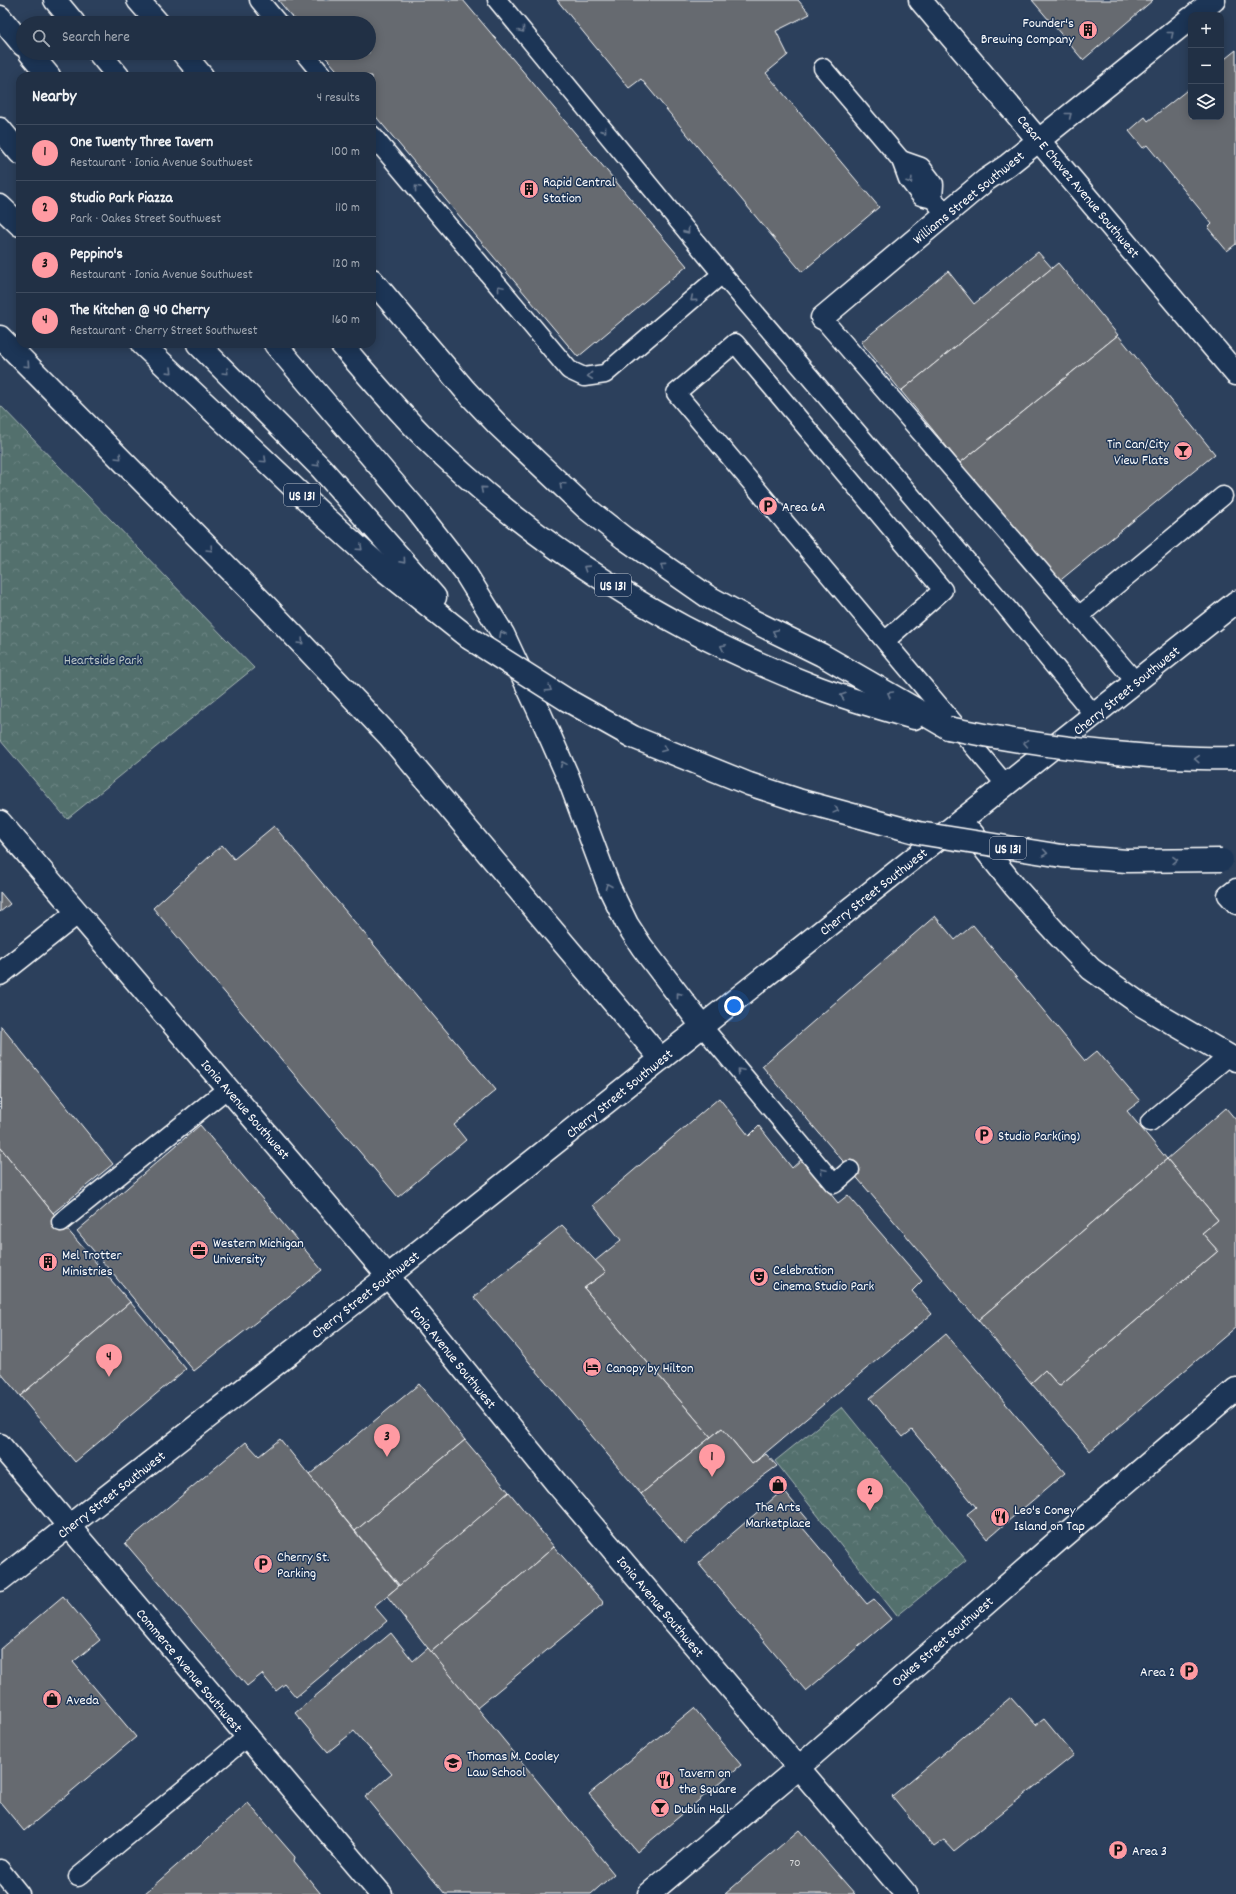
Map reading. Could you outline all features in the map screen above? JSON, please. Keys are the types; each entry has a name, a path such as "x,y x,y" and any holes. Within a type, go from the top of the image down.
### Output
{"main road":[{"path":"55,0 68,16"},
{"path":"138,0 152,16"},
{"name":"Cesar E Chavez Avenue Southwest","path":"920,0 1236,373"},
{"path":"1199,12 1214,0"},
{"path":"0,17 16,36"},
{"name":"Williams Street Southwest","path":"822,318 939,206 1039,140 1188,20"},
{"path":"36,60 46,72"},
{"path":"105,60 115,72"},
{"path":"189,60 199,72"},
{"path":"0,129 16,148"},
{"path":"0,206 16,221"},
{"path":"376,285 465,390 498,425 586,508 624,538 707,596 753,621 822,655 948,728"},
{"path":"0,337 255,594 389,736 661,1059"},
{"name":"US 131","path":"146,348 336,527 386,571 469,638 567,700 633,737 749,784 798,800 919,833 1062,856 1127,861 1236,859"},
{"path":"202,348 321,468 469,638"},
{"path":"278,348 415,508 464,571 503,634 538,709 568,777 609,887 627,924 650,958 702,1026"},
{"name":"US 131","path":"344,348 392,403 425,438 472,480 553,546 632,597 685,628 778,672 812,686 866,704 948,728 1030,744 1073,750 1210,759 1236,758"},
{"name":"Cherry Street Southwest","path":"0,1580 388,1276 1236,602"},
{"path":"962,820 1015,886 1057,934 1091,968 1143,1006 1232,1058"},
{"name":"Ionia Avenue Southwest","path":"0,822 388,1276 558,1484 906,1894"},
{"path":"0,974 77,913"},
{"name":"Oakes Street Southwest","path":"652,1893 798,1768 1060,1539 1236,1389"},
{"name":"Commerce Avenue Southwest","path":"0,1445 381,1894"}],"lane":[{"path":"259,0 272,16"},
{"path":"497,0 722,274 1006,607 1094,715"},
{"path":"310,60 320,72"},
{"path":"823,68 901,160 921,167 934,184 939,206"},
{"path":"376,140 569,370 584,377 605,374 722,274"},
{"path":"822,318 1136,682"},
{"path":"884,641 943,590 736,343 676,393 884,641 1006,785"},
{"path":"1079,616 1223,496"},
{"path":"1236,888 1228,895 1236,905"},
{"path":"702,1026 834,1184 850,1170"},
{"path":"1150,1122 1232,1058"},
{"path":"61,1222 228,1088"},
{"path":"78,1877 247,1737"},
{"path":"0,1869 20,1894"}],"green space":[{"name":"Heartside Park","path":"0,405 254,668 67,819 0,740"},
{"path":"842,1407 966,1560 897,1616 775,1461"}],"building":[{"name":"Rapid Central Station","path":"278,0 463,0 687,266 578,357 376,117 376,72 339,72 328,60 376,60 376,16 291,16"},
{"path":"557,0 798,0 810,14 776,31 788,55 766,73 879,207 802,272 641,79 629,88"},
{"name":"Founder's Brewing Company","path":"1032,0 1153,0 1083,60"},
{"path":"1236,50 1236,244 1227,251 1208,228 1212,224 1147,145 1143,148 1129,131 1145,117 1148,121 1188,89 1188,120 1224,120 1224,60"},
{"path":"1038,252 1052,268 901,391 861,342 948,271 974,304"},
{"path":"1058,263 1118,335 960,463 901,391"},
{"path":"1118,335 1215,454 1057,583 960,463"},
{"path":"274,826 496,1090 454,1125 466,1140 398,1197 153,908 222,845 234,859"},
{"path":"0,892 10,904 0,912"},
{"name":"Studio Park(ing)","path":"935,916 955,940 973,925 1085,1061 1097,1051 1140,1101 1127,1111 1167,1159 978,1320 762,1066"},
{"path":"1,1026 113,1164 53,1213 0,1147"},
{"name":"Celebration Cinema Studio Park","path":"719,1098 749,1136 759,1126 792,1168 802,1159 838,1203 848,1195 922,1281 912,1291 932,1314 752,1464 722,1428 711,1437 584,1288 606,1272 595,1261 621,1240 593,1205"},
{"path":"1226,1108 1236,1120 1236,1327 1090,1451 1031,1383 1045,1370 1059,1386 1218,1251 1202,1233 1218,1220 1167,1159"},
{"name":"Western Michigan University","path":"200,1125 322,1270 194,1371 77,1231"},
{"name":"Mel Trotter Ministries","path":"0,1147 53,1213 130,1302 20,1396 0,1372"},
{"path":"1167,1159 1218,1220 1202,1233 1218,1251 1059,1386 1045,1370 1031,1383 978,1320"},
{"name":"Canopy by Hilton","path":"562,1225 606,1272 584,1288 711,1437 641,1494 474,1297"},
{"path":"130,1302 186,1369 75,1462 20,1396"},
{"path":"946,1334 1065,1473 987,1539 967,1514 976,1507 912,1430 903,1437 870,1398"},
{"path":"419,1384 465,1440 355,1531 309,1475"},
{"path":"722,1428 752,1464 766,1454 777,1466 748,1487 684,1544 641,1494"},
{"name":"Cherry St. Parking","path":"280,1439 399,1586 374,1606 387,1621 296,1697 285,1684 276,1691 262,1674 247,1686 125,1543 246,1442 259,1456"},
{"path":"465,1440 509,1492 400,1586 355,1531"},
{"path":"783,1490 809,1521 802,1527 867,1604 874,1599 891,1619 806,1691 698,1563"},
{"path":"509,1492 554,1547 431,1652 387,1596"},
{"path":"554,1547 604,1603 477,1708 431,1652"},
{"name":"Aveda","path":"63,1596 100,1640 73,1662 136,1737 24,1831 0,1802 0,1649"},
{"name":"Thomas M. Cooley Law School","path":"391,1633 413,1661 428,1648 614,1874 591,1894 445,1894 365,1797 392,1774 354,1731 328,1752 295,1713"},
{"path":"1011,1697 1036,1725 1044,1719 1074,1755 954,1851 944,1840 934,1847 892,1796"},
{"name":"Tavern on the Square","path":"694,1708 741,1765 637,1852 589,1794"},
{"path":"248,1803 295,1857 294,1861 321,1894 144,1894"},
{"path":"799,1830 855,1894 725,1894"}],"place":[{"name":"Founder's Brewing Company","path":"1088,30"},
{"name":"Rapid Central Station","path":"529,189"},
{"name":"Tin Can/City View Flats","path":"1183,451"},
{"name":"Area 6A","path":"768,506"},
{"name":"Studio Park(ing)","path":"984,1135"},
{"name":"Western Michigan University","path":"199,1250"},
{"name":"Mel Trotter Ministries","path":"48,1262"},
{"name":"Celebration Cinema Studio Park","path":"759,1277"},
{"name":"Canopy by Hilton","path":"592,1367"},
{"name":"The Kitchen @ 40 Cherry","path":"109,1377"},
{"name":"Peppino's","path":"387,1457"},
{"name":"One Twenty Three Tavern","path":"712,1477"},
{"name":"The Arts Marketplace","path":"778,1485"},
{"name":"Studio Park Piazza","path":"870,1511"},
{"name":"Leo's Coney Island on Tap","path":"1000,1517"},
{"name":"Cherry St. Parking","path":"263,1564"},
{"name":"Area 2","path":"1189,1671"},
{"name":"Aveda","path":"52,1699"},
{"name":"Thomas M. Cooley Law School","path":"453,1763"},
{"name":"Tavern on the Square","path":"665,1780"},
{"name":"Dublin Hall","path":"660,1808"},
{"name":"Area 3","path":"1118,1850"}]}
